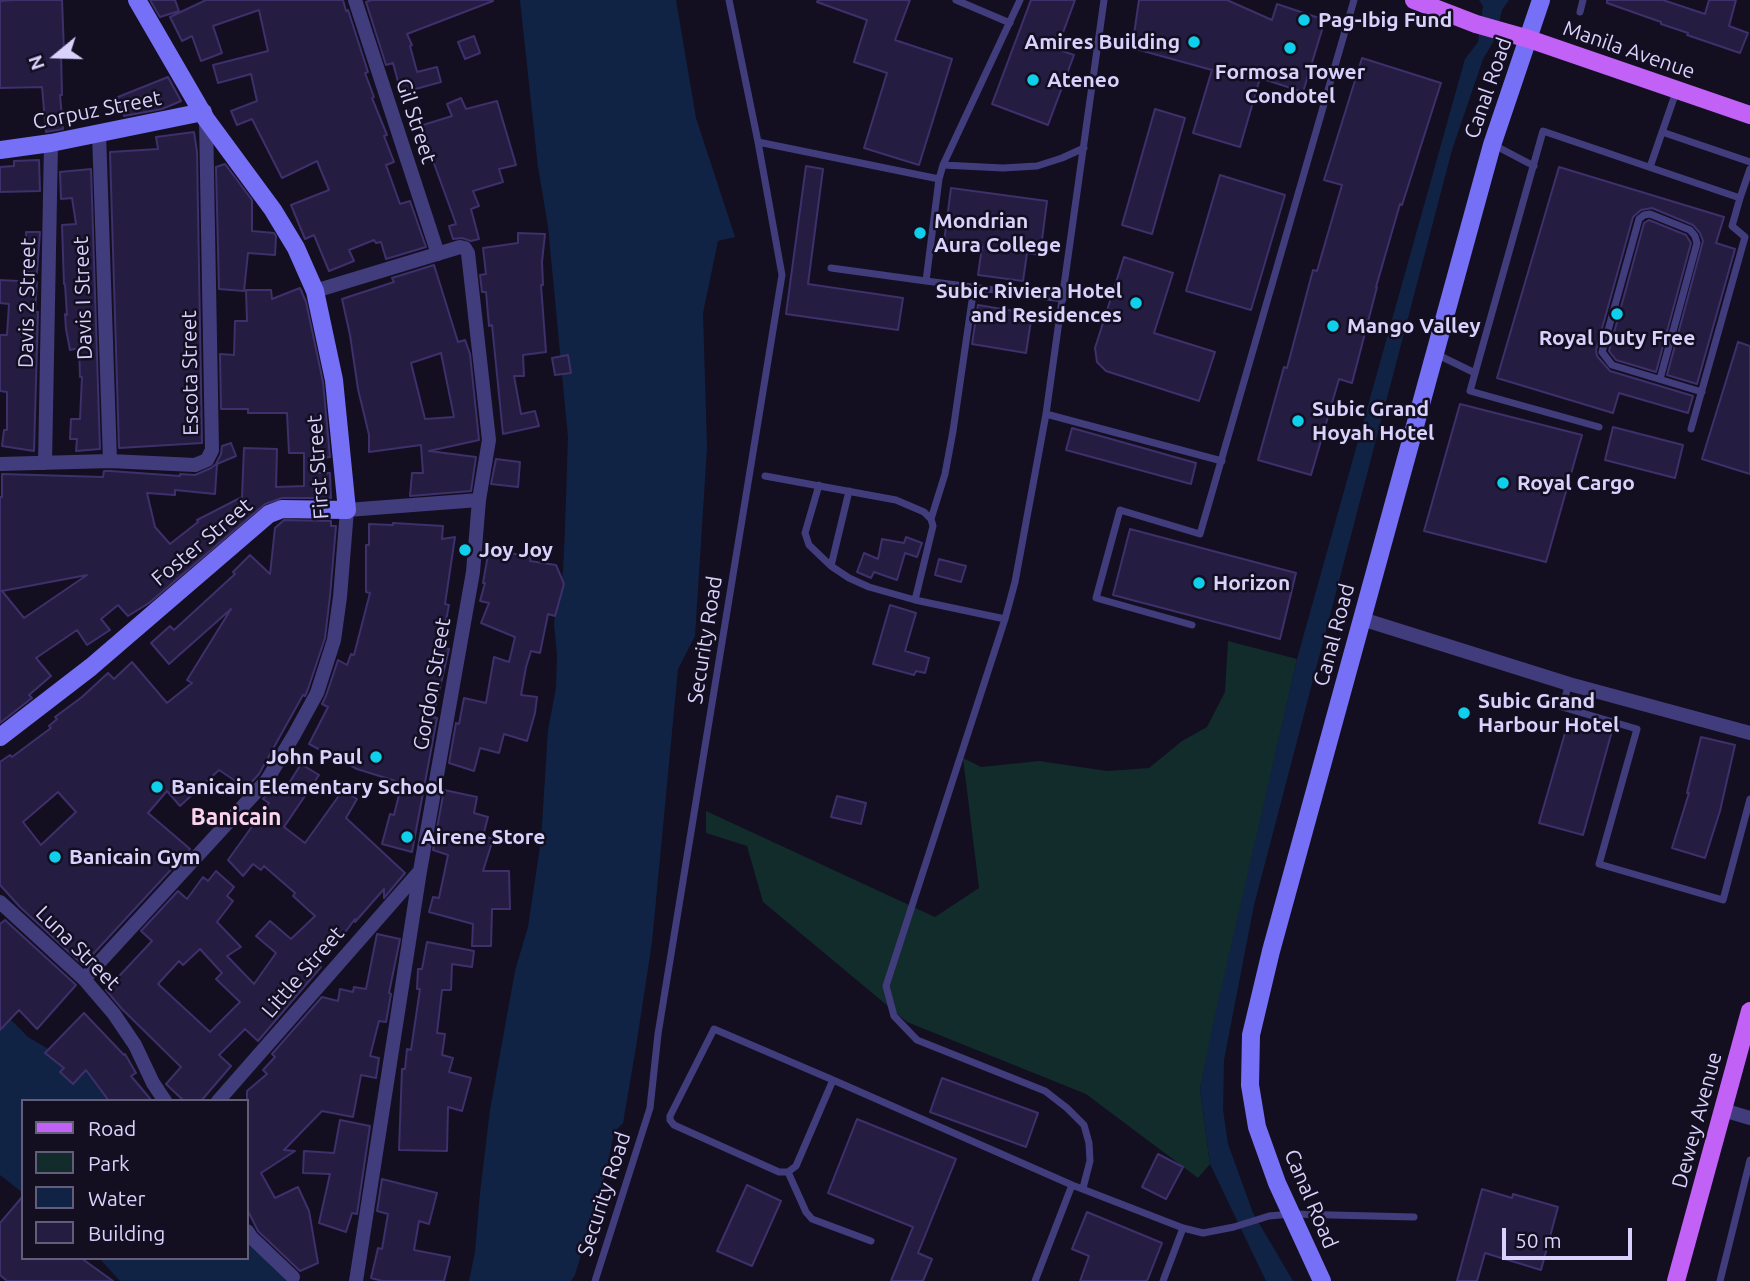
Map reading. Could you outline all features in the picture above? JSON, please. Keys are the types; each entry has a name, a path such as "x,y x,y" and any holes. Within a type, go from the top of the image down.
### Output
{"main road":[{"name":"First Street","path":"137,0 205,115 273,210 296,248 315,291 334,380 347,510"},
{"name":"Manila Avenue","path":"1413,0 1476,24 1529,38 1750,115"},
{"name":"Canal Road","path":"1322,1281 1291,1214 1257,1127 1250,1085 1251,1035 1271,951 1492,145 1541,0"},
{"name":"Corpuz Street","path":"0,150 205,115"},
{"name":"Foster Street","path":"0,737 91,667 269,514 282,509 347,510"},
{"name":"Dewey Avenue","path":"1676,1281 1750,1011"}],"street":[{"name":"Gil Street","path":"355,0 438,254"},
{"name":"Escota Street","path":"0,464 110,461 195,464 206,460 212,450 205,115"},
{"name":"Davis I Street","path":"99,133 110,461"},
{"name":"Davis 2 Street","path":"45,463 51,143"},
{"name":"Gordon Street","path":"315,291 460,247 465,248 468,253 489,440 473,572 420,871 356,1281"},
{"name":"Foster Street","path":"347,510 480,500"},
{"name":"First Street","path":"84,979 267,780 317,694 334,640 347,510"},
{"path":"1363,619 1569,684 1750,733"},
{"name":"Little Street","path":"220,1099 420,871"},
{"name":"Luna Street","path":"0,902 84,979 114,1014 135,1045 164,1099"},
{"path":"1723,1110 1750,1118"},
{"path":"248,1232 293,1277"}],"lane":[{"name":"Security Road","path":"595,1281 650,1108 658,1034 782,275 729,0"},
{"path":"956,0 1010,23"},
{"path":"926,281 943,164 1020,0"},
{"path":"1083,1188 1090,1161 1084,1125 1045,1091 917,1040 894,1016 886,986 1015,582 1046,414 1104,0"},
{"path":"1192,625 1096,598 1120,510 1200,534 1354,0"},
{"path":"1580,12 1583,0"},
{"path":"1650,167 1676,90"},
{"path":"1599,427 1470,391 1543,131 1740,198"},
{"path":"1662,132 1750,162"},
{"path":"758,142 939,179"},
{"path":"1492,145 1534,166"},
{"path":"943,164 1003,168 1037,166 1062,159 1084,148"},
{"path":"1691,429 1745,237 1732,226 1750,169"},
{"path":"1660,379 1697,243 1690,230 1650,214 1639,219 1602,352 1612,365 1702,392"},
{"path":"831,268 1063,299"},
{"path":"930,519 945,474 974,287"},
{"path":"1435,353 1475,373"},
{"path":"1046,414 1222,461"},
{"path":"765,476 896,500 924,512 933,526 915,600"},
{"path":"819,485 805,533 809,545 831,566 869,587 915,600 1005,619"},
{"path":"831,566 849,491"},
{"path":"1569,684 1562,707 1637,729 1599,864 1723,900 1750,799"},
{"path":"833,1080 796,1166 788,1172 779,1172 674,1125 670,1120 714,1029 833,1080 1072,1185 1183,1228 1203,1233 1269,1216 1291,1214 1414,1217"},
{"path":"1720,1281 1750,1160"},
{"path":"788,1172 806,1212 812,1219 871,1241"},
{"path":"1035,1281 1072,1185"},
{"path":"1163,1281 1183,1228"}],"green space":[{"path":"1228,641 1297,659 1200,1089 1210,1164 1198,1178 1086,1094 907,1022 763,902 747,846 706,833 706,811 935,917 979,888 963,758 981,767 1039,761 1107,771 1149,768 1182,741 1207,727 1225,692"}],"water":[{"path":"520,0 676,0 696,118 735,237 718,241 703,313 707,448 695,636 678,669 652,942 623,1123 614,1132 607,1168 571,1281 469,1281 475,1252 490,1110 515,971 528,927 541,840 548,730 556,688 554,623 563,572 565,529 568,437 548,226 538,167"},
{"path":"1479,0 1509,0 1502,10 1495,39 1483,59 1452,150 1254,905 1224,1060 1223,1110 1228,1144 1253,1213 1293,1281 1266,1281 1210,1164 1200,1089 1297,659 1465,59 1478,42 1483,6"},
{"path":"0,1009 28,1037 87,1072 107,1099 21,1099 21,1191 0,1175"},
{"path":"248,1237 287,1281 120,1281 101,1260 248,1260"}],"building":[{"path":"62,0 64,52 61,53 60,95 63,129 46,132 42,87 0,88 0,1"},
{"path":"150,0 175,0 179,11 160,17"},
{"path":"206,0 343,0 368,72 365,73 374,97 372,98 387,135 384,136 394,162 386,165 400,204 410,201 426,247 386,259 381,242 376,243 374,240 349,250 354,261 329,271 314,235 305,239 291,205 329,190 317,161 282,178 252,119 237,125 231,111 257,101 251,74 218,83 213,65 268,51 259,10 213,26 222,53 201,61 192,36 182,41 170,17"},
{"path":"910,0 895,40 952,59 919,165 864,148 887,73 854,62 867,20 817,2"},
{"name":"Ateneo","path":"1031,0 1075,0 1057,49 1074,55 1048,125 992,104"},
{"path":"1139,0 1227,0 1272,20 1277,4 1325,20 1303,92 1260,78 1240,147 1193,133 1212,70 1132,48"},
{"path":"1607,0 1663,0 1705,14 1709,0 1736,0 1729,26 1748,33 1740,53 1687,35 1688,33 1661,22 1607,3"},
{"path":"493,1 407,34 417,72 437,67 441,82 401,93 393,63 386,65 366,2"},
{"path":"474,36 480,53 465,59 458,42"},
{"path":"1362,58 1441,83 1402,205 1400,204 1352,383 1339,379 1311,475 1258,460 1284,367 1287,368 1313,270 1317,271 1342,185 1324,180"},
{"path":"168,77 181,101 162,109 124,116 118,97"},
{"path":"461,98 466,109 497,101 516,165 499,169 503,182 473,191 479,206 471,209 479,239 471,241 453,239 449,226 456,224 428,147 423,125 452,116 447,104"},
{"path":"1155,109 1185,118 1152,234 1122,225"},
{"path":"194,132 197,152 202,443 119,448 110,152 158,149 156,137"},
{"path":"39,160 40,191 0,192 0,167 14,166 14,161"},
{"path":"225,164 252,200 252,231 274,233 276,236 275,255 248,253 244,291 219,289 216,167"},
{"path":"806,166 823,169 808,284 903,298 898,330 786,314"},
{"name":"Royal Duty Free","path":"1559,167 1724,217 1716,243 1735,249 1697,384 1667,375 1703,241 1693,225 1652,208 1641,210 1633,217 1596,350 1597,356 1610,371 1693,396 1688,413 1619,393 1613,413 1497,378"},
{"path":"91,169 100,449 76,451 77,439 70,439 71,419 80,419 82,377 79,348 70,350 66,329 62,225 76,224 72,198 61,199 60,172"},
{"path":"1220,175 1285,195 1251,310 1186,291"},
{"path":"951,188 1047,201 1040,255 1027,253 1023,281 978,275 982,247 944,242"},
{"path":"1649,220 1686,235 1691,243 1656,372 1616,360 1609,351 1644,223"},
{"path":"26,232 40,232 37,273 27,272"},
{"path":"518,233 545,234 541,285 546,352 523,355 524,376 514,376 521,414 535,411 539,426 503,434 492,325 489,326 486,292 482,292 480,275 486,274 483,248 518,243"},
{"name":"Subic Riviera Hotel and Residences","path":"1124,257 1173,273 1154,333 1215,352 1199,401 1106,371 1097,362 1095,348"},
{"path":"434,265 458,342 465,340 470,354 479,440 429,451 476,457 471,491 410,496 412,473 423,473 421,445 369,452 369,435 342,299 394,282 392,278","holes":["441,353 454,417 425,419 411,363"]},
{"path":"0,280 37,282 34,451 2,446 4,430 7,430 7,392 0,391 0,335 7,335 9,304 0,303"},
{"path":"300,288 306,302 323,382 330,457 317,459 317,473 330,473 331,498 282,498 265,504 149,603 128,616 118,605 101,619 110,630 87,645 77,630 36,658 51,676 29,695 32,698 0,723 2,474 103,477 104,471 110,471 195,475 216,464 222,446 231,443 236,456 217,464 215,494 175,490 175,495 147,493 155,527 170,544 198,522 197,520 242,497 244,448 277,449 276,487 304,486 304,453 289,453 287,413 248,413 248,409 221,409 220,354 234,355 235,321 247,321 246,290 271,290 272,299","holes":["87,575 24,618 2,591"]},
{"path":"978,305 1032,314 1026,353 972,344"},
{"path":"1738,342 1750,346 1750,474 1702,459"},
{"path":"568,355 571,373 555,375 552,358"},
{"name":"Royal Cargo","path":"1460,404 1582,435 1546,562 1424,531"},
{"path":"1613,427 1683,445 1675,478 1605,460"},
{"path":"1072,428 1196,463 1191,484 1066,450"},
{"path":"496,459 520,462 518,487 491,484"},
{"path":"284,520 331,521 331,526 336,526 325,638 305,696 303,695 259,774 246,788 219,770 180,806 167,791 148,813 190,849 83,965 0,885 0,762 10,755 12,757 51,728 49,726 57,719 55,717 108,673 114,679 132,662 167,703 192,683 187,680 231,609 169,664 151,643 170,626 174,630 235,574 233,572 250,555 270,574 275,528","holes":["58,792 76,812 41,845 23,822"]},
{"path":"369,524 443,526 442,539 455,537 445,604 449,605 441,647 449,649 433,717 437,718 412,852 382,844 390,814 394,815 402,783 357,769 309,744 328,707 322,704 338,660 347,665 351,654 354,655 370,593 366,592"},
{"path":"1130,529 1296,573 1280,639 1113,595"},
{"path":"906,537 922,543 917,557 905,553 897,580 874,572 871,578 857,572 864,553 878,559 882,539 904,543"},
{"path":"489,549 531,557 530,561 556,565 564,584 555,616 548,614 540,653 531,651 526,667 521,695 537,697 527,741 504,734 499,753 480,748 474,771 449,763 456,723 459,724 464,698 486,703 494,657 509,662 515,637 481,623 489,603 480,601"},
{"path":"939,559 966,566 961,582 935,575"},
{"path":"890,605 916,613 905,651 929,658 925,673 916,671 914,675 873,664"},
{"path":"1569,719 1612,731 1583,835 1539,823"},
{"path":"1701,737 1735,745 1720,811 1705,858 1672,848 1689,793"},
{"path":"301,764 319,775 284,827 305,843 343,790 357,799 346,818 405,873 384,898 384,889 340,939 333,932 307,958 321,967 258,1041 245,1029 219,1055 231,1066 203,1099 182,1099 166,1084 181,1067 106,990 152,941 141,931 178,891 187,899 203,877 208,881 216,871 234,887 227,896 233,901 217,922 241,947 227,956 254,984 276,953 256,936 270,921 291,939 315,916 293,896 295,893 264,866 261,870 253,864 243,876 228,860 269,803 263,799 276,783 286,788","holes":["200,949 222,973 216,979 240,1002 210,1032 158,984 179,961 183,965"]},
{"path":"444,790 477,797 474,813 488,817 483,836 493,839 483,871 509,871 510,909 492,909 491,946 472,946 473,924 429,912 433,897 439,898 448,855 433,850"},
{"path":"837,796 866,803 861,824 831,817"},
{"path":"5,920 76,985 37,1029 19,1010 0,1030 0,924"},
{"path":"377,934 400,939 386,1022 379,1021 370,1056 379,1058 376,1078 361,1075 353,1117 322,1111 284,1150 295,1151 261,1173 275,1198 298,1187 309,1211 318,1263 300,1271 258,1231 248,1211 247,1091 267,1074 263,1070 275,1057 272,1054 322,997 338,1001 340,989 353,992 354,987 366,989"},
{"path":"427,942 474,951 472,967 452,964 451,990 442,990 437,1033 445,1034 442,1055 453,1058 449,1072 471,1078 462,1111 448,1107 447,1151 399,1150 402,1069 405,1069 407,1049 411,1050 420,989 417,989 418,969 422,969"},
{"path":"84,1013 125,1054 136,1073 131,1076 150,1099 108,1099 86,1070 73,1084 60,1072 64,1068 45,1053"},
{"path":"942,1078 1038,1113 1026,1147 930,1112"},
{"path":"857,1119 956,1159 918,1253 932,1259 923,1281 891,1281 913,1227 828,1193"},
{"path":"340,1120 370,1126 357,1214 352,1213 346,1232 319,1223 330,1174 303,1173 304,1151 334,1153"},
{"path":"1158,1154 1183,1167 1166,1199 1142,1187"},
{"path":"382,1179 437,1193 429,1224 419,1221 414,1250 450,1257 444,1281 382,1281 371,1278 378,1248 382,1249 388,1214 377,1211"},
{"path":"747,1185 781,1201 752,1266 717,1251"},
{"path":"1482,1189 1512,1198 1513,1194 1558,1207 1541,1270 1485,1253 1477,1281 1457,1281"},
{"path":"21,1198 21,1260 84,1260 113,1281 7,1281 0,1275 0,1223"},
{"path":"1087,1212 1162,1243 1147,1281 1080,1281 1089,1256 1072,1249"}],"place":[{"name":"Pag-Ibig Fund","path":"1304,20"},
{"name":"Amires Building","path":"1194,42"},
{"name":"Formosa Tower Condotel","path":"1290,48"},
{"name":"Ateneo","path":"1033,80"},
{"name":"Mondrian Aura College","path":"920,233"},
{"name":"Subic Riviera Hotel and Residences","path":"1136,303"},
{"name":"Royal Duty Free","path":"1617,314"},
{"name":"Mango Valley","path":"1333,326"},
{"name":"Subic Grand Hoyah Hotel","path":"1298,421"},
{"name":"Royal Cargo","path":"1503,483"},
{"name":"Joy Joy","path":"465,550"},
{"name":"Horizon","path":"1199,583"},
{"name":"Subic Grand Harbour Hotel","path":"1464,713"},
{"name":"John Paul","path":"376,757"},
{"name":"Banicain Elementary School","path":"157,787"},
{"name":"Airene Store","path":"407,837"},
{"name":"Banicain Gym","path":"55,857"}],"district":[{"name":"Banicain","path":"236,817"}]}
